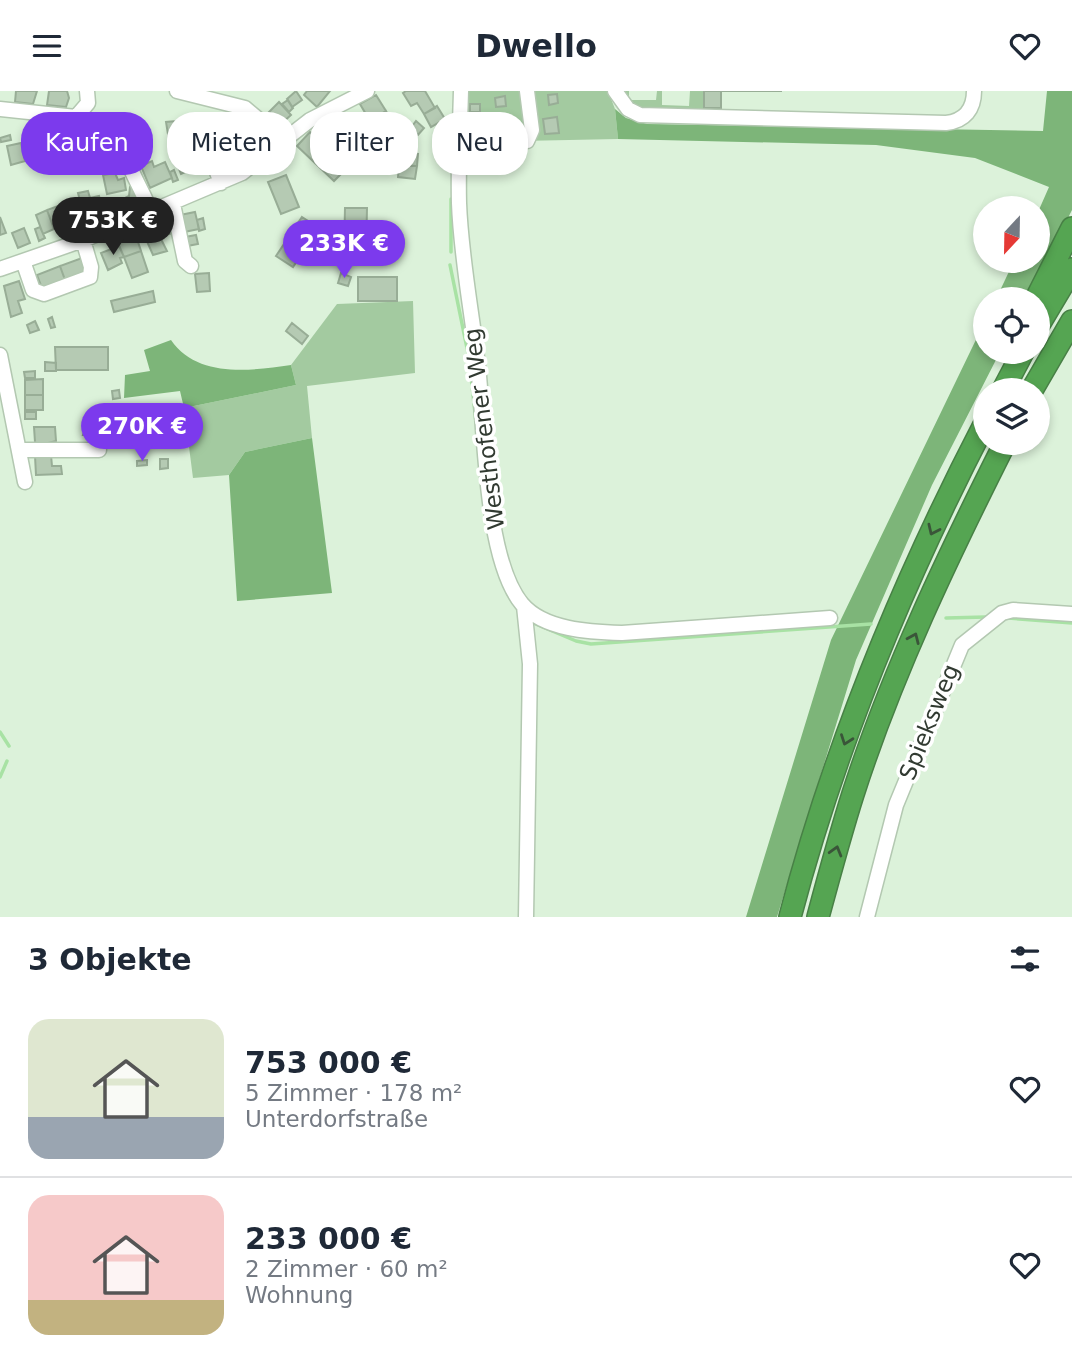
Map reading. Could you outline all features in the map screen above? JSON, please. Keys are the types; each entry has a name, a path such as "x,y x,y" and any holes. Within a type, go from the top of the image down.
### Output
{"highway":[{"path":"1042,287 1072,228"},
{"path":"1050,306 1072,269"},
{"path":"1039,378 1072,321"},
{"path":"962,468 973,441"},
{"path":"790,917 806,856 863,691 904,590 973,446"},
{"path":"818,917 853,793 879,724 962,527 999,455"}],"street":[{"path":"0,110 76,117 88,103 87,91"},
{"path":"177,91 244,108 249,112"},
{"path":"296,131 310,120 367,91"},
{"name":"Westhofener Weg","path":"461,91 461,112"},
{"path":"527,91 532,130 528,139"},
{"path":"615,91 628,109 640,115 946,123 964,117 971,109 974,91"},
{"path":"135,175 143,188 151,213"},
{"path":"218,175 221,184"},
{"path":"0,269 83,240 238,175"},
{"name":"Westhofener Weg","path":"459,175 463,261 478,366 488,483 506,575 524,606"},
{"path":"173,204 185,261 191,266"},
{"path":"23,261 33,290 44,294 90,277 91,267 83,240"},
{"path":"0,355 26,482"},
{"path":"19,450 99,450"},
{"path":"524,606 559,625 588,632 622,633 830,618"},
{"path":"524,606 530,664 526,917"},
{"name":"Spieksweg","path":"867,917 896,806 962,645 1002,613 1013,610 1072,614"}],"green space":[{"path":"467,91 608,91 615,109 618,139 528,141 528,112 466,112"},
{"path":"621,91 629,91 629,100 656,100 657,91 662,91 662,105 689,106 690,91 704,91 703,111 634,108"},
{"path":"1047,91 1072,91 1072,210 1050,254 1050,196 1045,196 1049,187 975,158 876,145 618,139 615,109 626,118 647,124 1043,131"},
{"path":"1008,273 1040,273 1033,287 1002,287"},
{"path":"413,301 415,373 307,386 312,438 245,452 229,475 193,478 184,408 296,385 291,365 337,304"},
{"path":"171,340 195,361 210,366 242,370 291,365 296,385 184,408 180,391 124,398 125,375 150,371 144,350"},
{"path":"973,346 973,364 994,364 987,378 973,378 973,405 932,485 856,660 777,917 746,917 831,640"},
{"path":"312,438 332,593 237,601 229,475 245,452"}],"building":[{"path":"16,91 37,91 33,104 15,102"},
{"path":"49,91 67,91 69,98 66,107 47,105"},
{"path":"296,91 302,100 292,107 287,99"},
{"path":"307,91 330,91 317,107 304,95"},
{"path":"425,91 435,108 424,114 417,103 411,106 403,93"},
{"path":"704,91 721,91 721,108 704,108"},
{"path":"557,94 558,103 549,105 548,95"},
{"path":"376,95 386,111 365,112 360,104"},
{"path":"505,96 506,106 496,107 495,98"},
{"path":"288,100 293,108 289,112 282,104"},
{"path":"279,102 288,112 269,112"},
{"path":"470,104 480,104 480,112 470,112"},
{"path":"437,106 441,112 432,112 431,127 424,114"},
{"path":"557,117 559,133 545,134 543,119"},
{"path":"418,123 424,128 418,135"},
{"path":"310,132 310,158 297,146"},
{"path":"10,135 11,140 1,142 0,138"},
{"path":"21,143 21,162 11,165 7,146"},
{"path":"165,162 167,175 172,178 150,188 145,175 153,175 153,164 154,167"},
{"path":"103,175 116,175 118,180 124,178 126,190 107,194"},
{"path":"171,175 176,175 178,180 173,182"},
{"path":"286,175 299,207 281,214 268,182"},
{"path":"328,175 340,175 334,181"},
{"path":"398,175 416,175 415,179"},
{"path":"138,184 143,206 126,213 121,200 129,196 130,187"},
{"path":"88,191 90,198 99,196 103,210 84,215 78,193"},
{"path":"111,200 115,209 110,211 106,203"},
{"path":"58,206 65,225 54,229 47,210"},
{"path":"345,208 367,208 366,253 344,252"},
{"path":"47,210 54,229 43,234 36,215"},
{"path":"195,212 199,229 184,232 180,215"},
{"path":"83,214 86,224 81,225 79,215"},
{"path":"0,217 6,233 0,235"},
{"path":"68,217 72,228 66,230 63,219"},
{"path":"302,217 319,228 293,267 276,256"},
{"path":"203,218 205,229 199,231 197,220"},
{"path":"170,223 172,233 160,237 167,251 153,255 142,230"},
{"path":"40,227 45,238 39,241 35,229"},
{"path":"24,228 30,243 18,248 12,233"},
{"path":"317,231 320,232 310,247 307,245"},
{"path":"196,235 198,244 187,246 185,237"},
{"path":"136,236 141,251 124,257 118,243"},
{"path":"119,246 124,257 120,258 122,263 108,270 101,253"},
{"path":"141,251 148,272 132,278 124,257"},
{"path":"82,258 87,272 65,280 60,266"},
{"path":"60,266 65,280 42,288 37,275"},
{"path":"209,273 210,291 197,292 195,274"},
{"path":"341,273 351,277 348,286 338,283"},
{"path":"358,277 397,277 397,301 358,301"},
{"path":"19,281 25,299 18,301 22,313 11,317 4,286"},
{"path":"153,291 155,302 114,312 111,301"},
{"path":"52,317 55,327 51,328 48,319"},
{"path":"35,321 39,330 30,333 27,325"},
{"path":"292,323 308,336 302,344 286,331"},
{"path":"55,347 108,347 108,370 56,370"},
{"path":"45,362 56,363 56,371 45,371"},
{"path":"35,371 35,378 25,378 24,372"},
{"path":"43,379 43,395 25,395 25,380"},
{"path":"119,390 120,398 113,399 112,391"},
{"path":"25,395 43,395 43,410 25,410"},
{"path":"25,412 36,412 36,419 25,419"},
{"path":"89,418 100,418 100,423 89,423"},
{"path":"89,423 100,423 101,434 90,434"},
{"path":"34,427 55,427 56,441 40,445 35,442"},
{"path":"86,427 90,427 90,435 83,435"},
{"path":"142,428 155,428 155,435 142,435"},
{"path":"51,455 52,466 61,466 62,474 36,475 35,456"},
{"path":"160,459 168,459 168,468 160,469"},
{"path":"147,460 147,465 137,466 137,461"}],"waterway":[{"path":"451,199 451,252"},
{"path":"450,265 469,358 476,422"},
{"path":"508,594 513,603"},
{"path":"946,618 986,617"},
{"path":"1008,618 1072,623"},
{"path":"531,622 576,641 591,644 871,624"},
{"path":"0,732 9,746"},
{"path":"0,777 7,761"}]}
